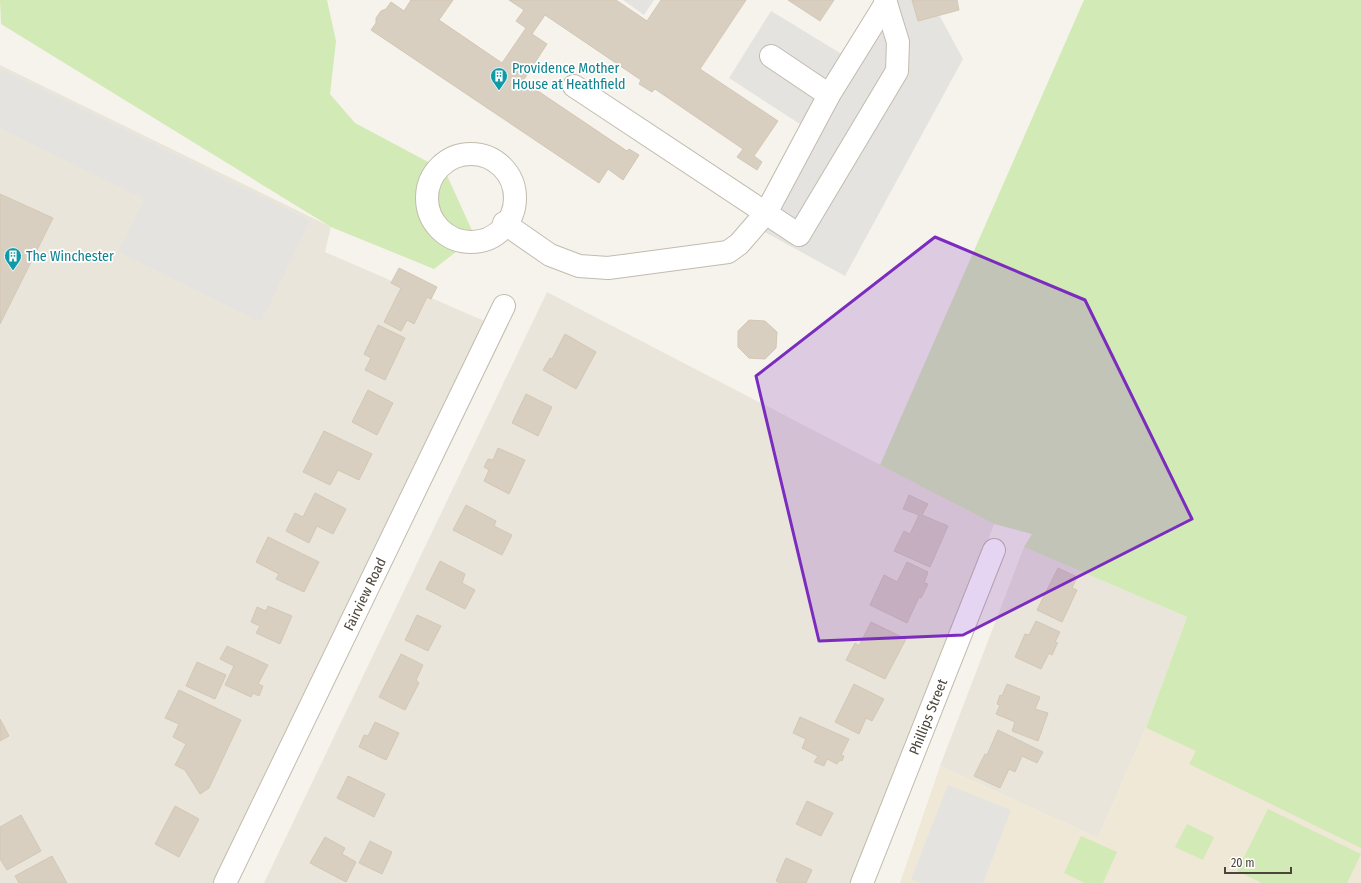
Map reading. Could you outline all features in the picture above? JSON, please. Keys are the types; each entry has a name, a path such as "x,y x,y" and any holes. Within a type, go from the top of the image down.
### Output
{"street":[{"path":"504,223 550,255 579,266 608,268 728,252 739,244 766,213 830,95 885,1"},
{"path":"574,86 798,235 897,71 898,42 885,1"},
{"path":"771,56 830,95"},
{"name":"Fairview Road","path":"225,883 504,306"},
{"name":"Phillips Street","path":"862,883 994,550"}],"highlighted area":[{"path":"935,237 1085,300 1192,519 963,635 819,641 756,376"}],"shaded area":[{"path":"623,0 654,0 644,15"},
{"path":"876,0 931,0 963,59 845,276 752,225 806,128 729,78 771,11 845,56"},
{"path":"0,65 331,227 325,252 496,326 228,883 0,883"},
{"path":"0,69 310,221 261,322 118,252 144,199 0,128"},
{"path":"547,292 994,524 861,883 264,883"},
{"path":"1024,547 1187,617 1146,728 1098,838 940,766"},
{"path":"1146,728 1361,825 1361,883 900,883 940,766 1098,838"},
{"path":"948,785 1011,810 983,883 920,883 911,879"}],"green space":[{"path":"0,0 327,0 336,41 330,94 355,123 445,171 475,237 434,269 331,227 1,24"},
{"path":"1084,0 1361,0 1361,848 1189,764 1196,751 1146,728 1187,617 1024,547 1032,534 994,524 880,465"},
{"path":"1268,809 1361,854 1347,883 1262,883 1237,871"},
{"path":"1187,824 1214,837 1203,860 1175,847"},
{"path":"1081,836 1117,852 1103,883 1085,883 1064,873"}],"building":[{"name":"Providence Mother House at Heathfield","path":"411,0 453,0 439,20 502,63 526,28 516,21 524,10 509,0 616,0 647,21 661,0 746,0 700,69 778,121 754,156 762,162 757,170 737,157 743,149 655,89 652,92 639,84 641,80 545,15 532,34 547,44 523,81 627,151 629,149 639,155 623,180 608,169 599,183 371,30 381,11 386,9 391,2 404,11"},
{"path":"788,0 834,0 820,21"},
{"path":"912,0 957,0 959,10 918,21"},
{"name":"The Winchester","path":"0,194 53,218 0,324"},
{"path":"399,268 437,287 431,299 427,297 414,324 407,320 401,331 384,322 401,288 391,283"},
{"path":"749,320 765,321 777,332 776,348 765,359 749,358 738,347 738,331"},
{"path":"378,325 405,338 385,380 365,370 371,358 364,354"},
{"path":"565,334 596,352 576,389 543,370 550,358 552,359"},
{"path":"368,390 393,403 377,435 352,422"},
{"path":"526,394 552,407 538,436 512,423"},
{"path":"324,431 372,454 359,480 338,470 330,485 303,472"},
{"path":"498,448 525,460 509,494 484,481 489,470 484,467 488,459 493,460"},
{"path":"315,493 346,509 333,534 317,526 309,543 286,531 295,513 303,517"},
{"path":"909,495 928,504 922,515 948,526 930,567 894,551 904,531 910,534 919,515 903,509"},
{"path":"466,505 496,521 494,526 512,535 502,555 453,530"},
{"path":"268,537 319,562 304,592 276,579 279,574 256,562"},
{"path":"440,561 465,574 462,583 475,590 465,609 426,589"},
{"path":"907,562 928,572 924,583 928,584 921,598 919,597 907,623 870,605 884,575 897,582"},
{"path":"1058,568 1077,577 1072,588 1077,590 1062,622 1037,610"},
{"path":"268,606 292,616 280,644 256,633 260,626 251,622 257,607 266,611"},
{"path":"417,615 441,626 428,651 405,640"},
{"path":"1036,621 1060,632 1055,642 1058,643 1052,655 1049,653 1041,669 1015,657 1025,634 1029,635"},
{"path":"871,622 906,639 885,679 846,660 855,643 859,646"},
{"path":"227,646 268,665 258,684 263,686 259,696 253,693 251,697 225,685 234,666 220,659"},
{"path":"401,654 423,665 416,680 419,683 405,710 379,697"},
{"path":"197,662 226,675 215,699 186,686"},
{"path":"854,684 884,699 872,721 866,718 859,734 835,722"},
{"path":"1007,684 1040,697 1035,709 1048,713 1038,741 1012,731 1015,722 996,714 1000,705 997,704 1000,695 1002,696"},
{"path":"179,690 241,720 209,788 200,794 185,770 175,765 186,744 173,737 179,724 165,718"},
{"path":"800,717 849,739 841,755 844,756 842,761 840,760 837,764 827,759 824,766 814,762 818,756 802,748 806,739 793,733"},
{"path":"0,719 9,736 0,741"},
{"path":"375,722 399,733 386,760 359,747 364,735 368,736"},
{"path":"998,730 1043,752 1037,763 1022,756 1015,772 1009,769 1000,788 974,776 985,754 987,755"},
{"path":"348,776 385,794 374,817 337,798"},
{"path":"807,801 833,813 821,836 796,824"},
{"path":"175,806 199,819 179,857 155,844"},
{"path":"21,815 41,851 7,870 0,859 0,827"},
{"path":"325,837 345,848 342,854 356,862 346,882 310,863"},
{"path":"370,841 392,852 382,874 359,863"},
{"path":"52,856 67,883 19,883 15,876"},
{"path":"786,858 812,870 806,883 780,883 776,881"}],"place":[{"name":"Providence Mother House at Heathfield","path":"499,91"},
{"name":"The Winchester","path":"13,271"}]}
